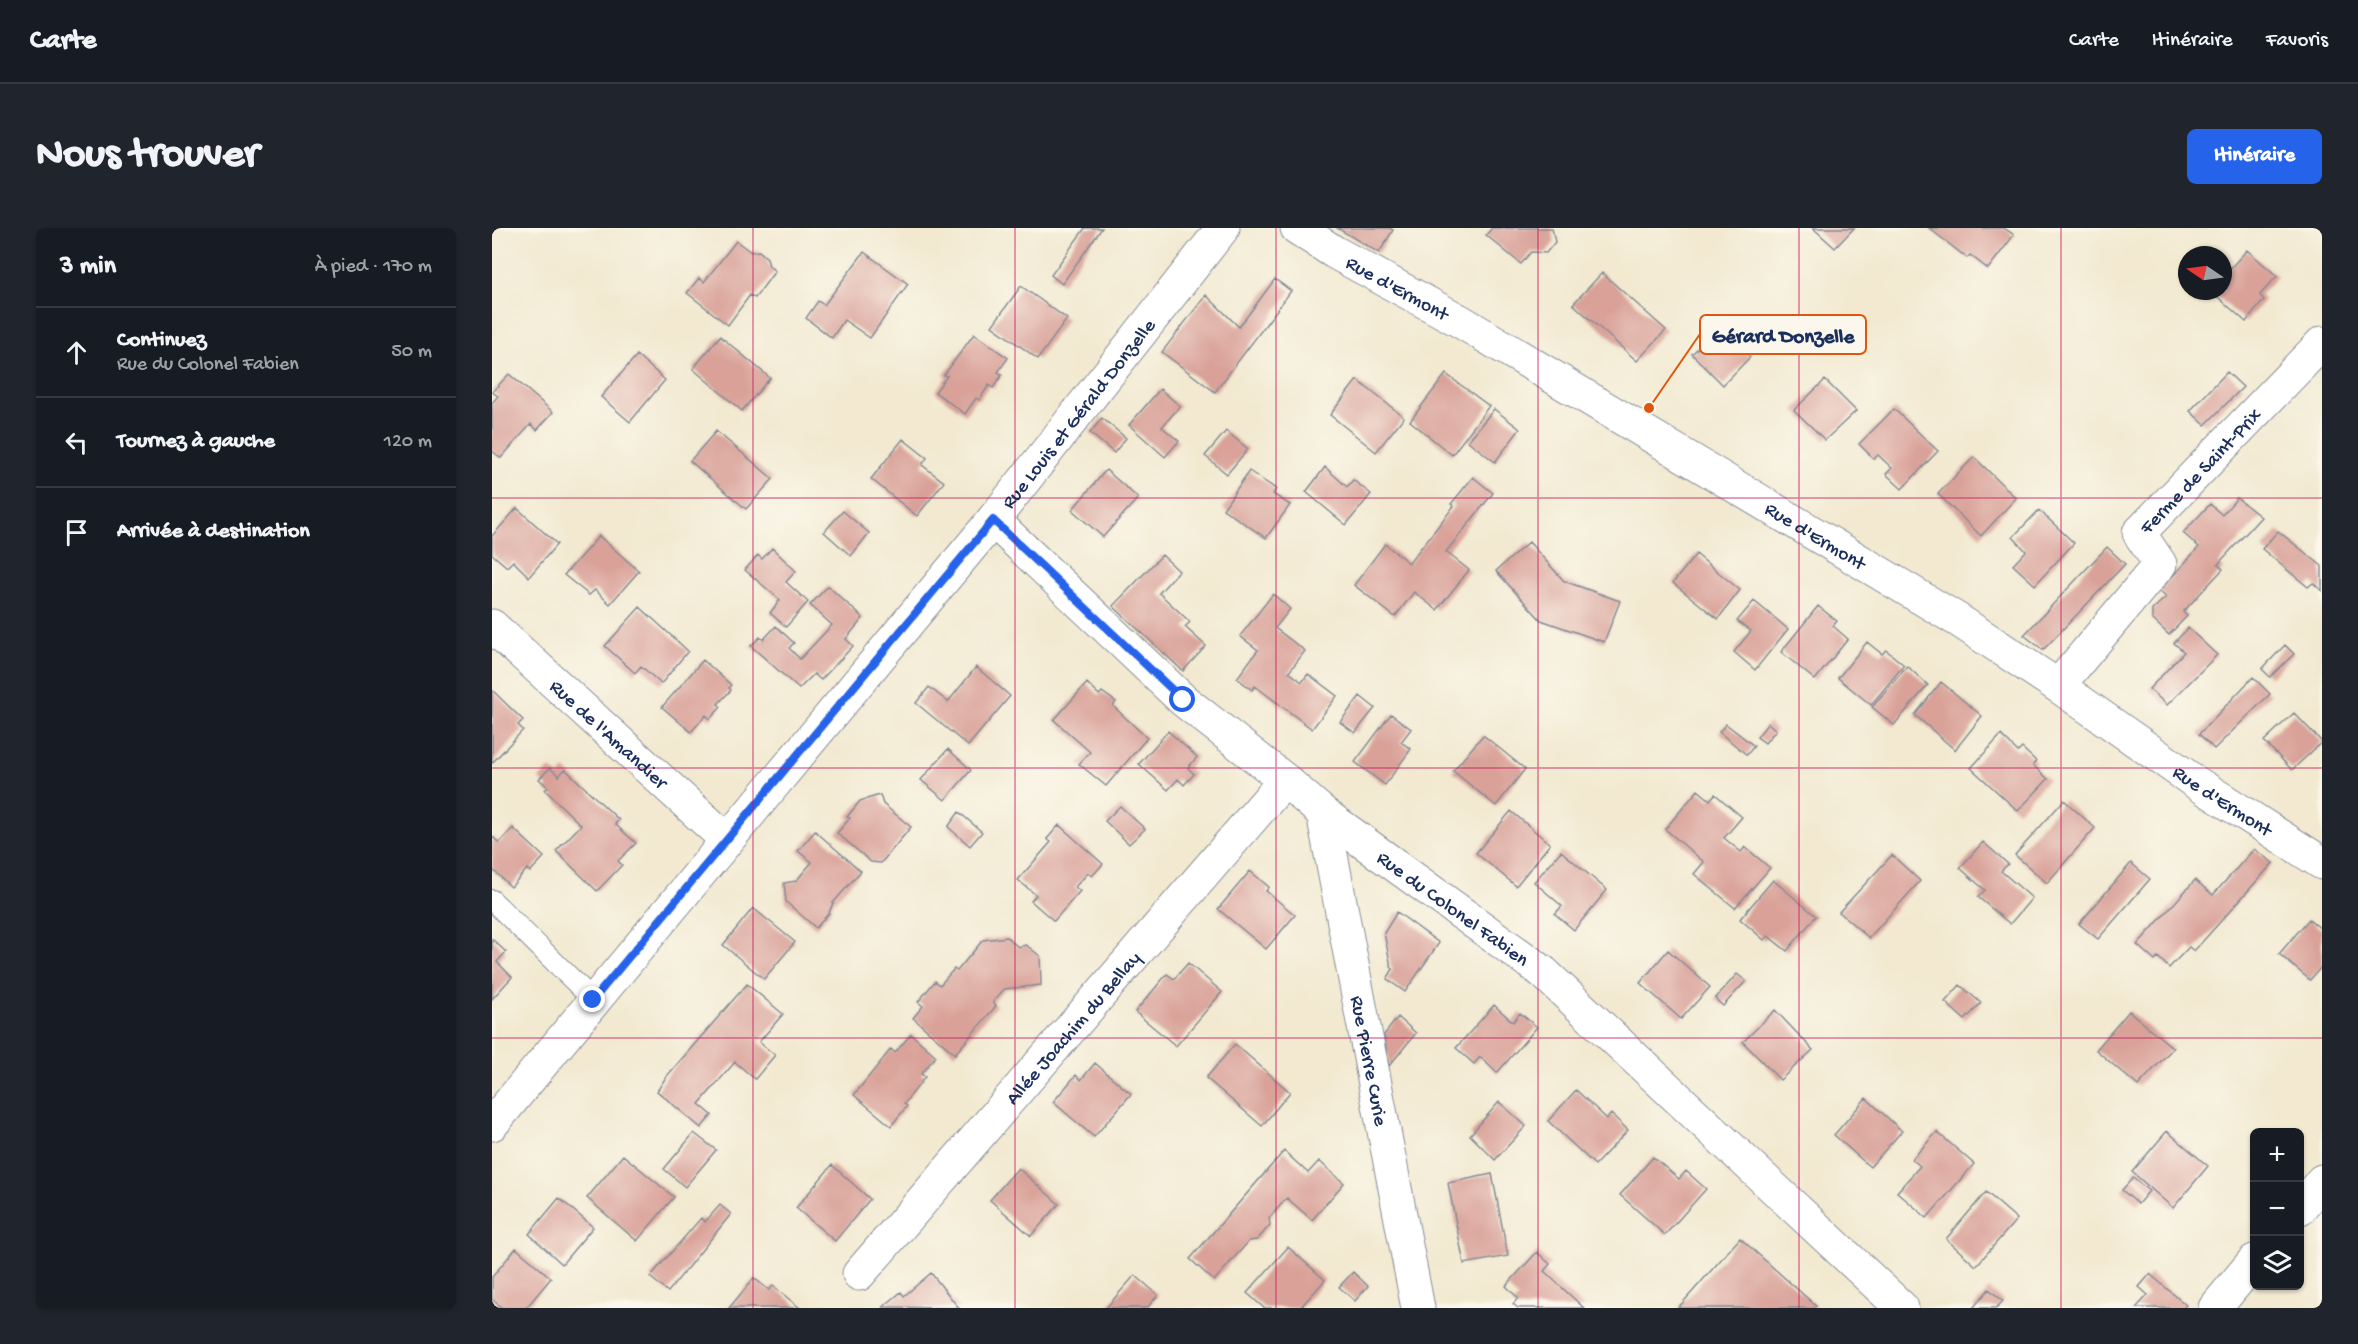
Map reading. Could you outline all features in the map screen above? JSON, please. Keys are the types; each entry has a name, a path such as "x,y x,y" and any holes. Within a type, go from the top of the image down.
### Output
{"street":[{"name":"Rue Louis et Gérald Donzelle","path":"492,1124 993,520 1223,228"},
{"name":"Rue d'Ermont","path":"1297,228 1354,263 1460,321 1958,620 2058,686 2194,782 2322,862"},
{"name":"Ferme de Saint-Prix","path":"2058,686 2160,564 2139,533 2322,343"},
{"name":"Rue du Colonel Fabien","path":"993,520 1183,700 1285,780 1323,813 1543,972 1902,1308"},
{"name":"Rue de l'Amandier","path":"492,626 727,840"},
{"name":"Allée Joachim du Bellay","path":"859,1274 1285,780"},
{"name":"Rue Pierre Curie","path":"1323,813 1418,1308"},
{"path":"2304,1203 2322,1181"},
{"path":"2216,1308 2250,1267"}],"lane":[{"path":"492,900 593,1000"}],"building":[{"path":"1085,228 1102,228 1062,284 1051,275"},
{"path":"1337,228 1389,228 1393,230 1379,253"},
{"path":"1492,228 1552,228 1555,242 1546,253 1531,252 1521,264 1486,235"},
{"path":"1813,228 1854,228 1835,248"},
{"path":"1929,228 2004,228 2014,235 1988,269 1970,255 1967,258"},
{"path":"736,241 751,252 759,251 767,258 769,266 775,271 755,298 750,295 728,325 687,293 699,278 704,282"},
{"path":"2247,250 2277,276 2260,295 2264,300 2246,322 2221,300 2232,300 2232,266"},
{"path":"864,252 908,284 870,338 844,320 832,338 806,318 818,301 824,305"},
{"path":"1602,273 1666,330 1637,361 1573,304"},
{"path":"1275,279 1291,291 1215,392 1162,352 1206,295 1239,327"},
{"path":"1021,286 1067,319 1038,359 992,326"},
{"path":"1719,327 1750,357 1723,385 1692,354"},
{"path":"974,334 1008,358 998,372 1002,375 993,388 989,385 979,400 976,398 965,414 935,392 947,376 944,375"},
{"path":"720,336 770,378 742,411 693,369"},
{"path":"637,355 665,380 630,422 601,397"},
{"path":"2227,372 2243,387 2205,425 2190,411"},
{"path":"509,374 553,412 537,430 531,424 501,458 492,451 492,403 498,396 492,392"},
{"path":"1446,374 1489,406 1452,455 1410,421"},
{"path":"1357,380 1404,417 1376,452 1330,415"},
{"path":"1825,380 1856,411 1825,440 1794,410"},
{"path":"1160,389 1180,406 1162,427 1179,441 1165,457 1129,425"},
{"path":"1494,409 1520,429 1495,462 1468,441"},
{"path":"1894,409 1938,451 1902,489 1886,474 1892,468 1878,455 1874,459 1859,444"},
{"path":"1102,418 1126,438 1114,453 1090,433"},
{"path":"716,431 773,479 746,509 690,461"},
{"path":"1226,431 1248,449 1227,474 1205,456"},
{"path":"903,439 927,458 922,465 944,482 917,516 871,479"},
{"path":"1974,457 2016,498 1981,536 1938,494"},
{"path":"1325,467 1347,487 1353,480 1371,494 1346,525 1306,492"},
{"path":"1106,470 1138,498 1103,537 1072,510"},
{"path":"1249,471 1276,489 1273,494 1290,505 1266,538 1223,509"},
{"path":"1473,477 1493,493 1446,552 1469,570 1437,610 1414,592 1395,617 1354,585 1385,544 1409,563 1454,506 1451,504"},
{"path":"2237,498 2261,517 2218,564 2223,569 2183,612 2187,616 2169,635 2152,619 2152,610 2166,597 2159,591 2199,547 2183,533 2210,504 2222,515"},
{"path":"517,508 557,544 529,577 513,561 507,567 492,554 492,536"},
{"path":"2039,510 2074,543 2035,585 2013,565 2026,551 2013,537"},
{"path":"843,511 869,533 851,556 824,532"},
{"path":"2278,531 2322,566 2322,591 2313,583 2308,587 2262,549"},
{"path":"599,536 639,571 610,604 595,590 589,595 564,575"},
{"path":"1529,542 1564,581 1620,601 1604,642 1541,620 1496,571"},
{"path":"2107,547 2125,564 2043,650 2024,635"},
{"path":"772,548 796,571 786,582 808,602 786,627 770,613 780,600 745,570 758,555 762,559"},
{"path":"1696,554 1740,590 1718,619 1673,583"},
{"path":"1162,555 1179,571 1159,593 1190,622 1185,627 1206,646 1183,671 1113,606"},
{"path":"828,586 863,618 846,639 853,646 821,680 814,674 799,689 751,646 760,637 763,640 776,626 794,643 789,648 800,659 832,625 810,605"},
{"path":"1273,594 1290,609 1275,628 1305,651 1289,672 1302,682 1308,674 1337,696 1312,729 1255,686 1252,690 1237,678 1258,650 1240,636"},
{"path":"1754,601 1788,629 1755,670 1734,652 1751,631 1737,621"},
{"path":"1818,606 1837,621 1833,626 1848,639 1815,680 1781,652"},
{"path":"640,607 688,651 661,684 641,666 635,673 605,646"},
{"path":"2188,628 2217,655 2167,705 2149,689 2184,652 2174,643"},
{"path":"1867,642 1882,654 1886,650 1904,665 1871,705 1838,678"},
{"path":"2285,645 2294,654 2270,677 2262,669"},
{"path":"703,660 731,685 729,688 731,690 718,704 721,707 710,719 706,715 691,732 662,707"},
{"path":"1907,666 1928,685 1894,725 1872,707"},
{"path":"976,667 1010,696 968,746 916,703 929,687 948,702"},
{"path":"2253,677 2270,694 2214,749 2199,734"},
{"path":"1941,682 1982,716 1955,750 1915,715"},
{"path":"1087,683 1099,695 1102,692 1116,702 1113,706 1147,738 1106,786 1079,764 1090,752 1054,720"},
{"path":"492,690 523,720 518,725 523,730 492,763"},
{"path":"1360,696 1375,708 1355,733 1340,722"},
{"path":"2294,713 2322,742 2292,770 2264,741"},
{"path":"1391,714 1411,729 1401,742 1411,749 1385,785 1355,762"},
{"path":"1768,723 1776,730 1765,743 1757,737"},
{"path":"1726,724 1754,746 1747,755 1719,732"},
{"path":"1168,731 1197,757 1188,768 1194,774 1184,785 1178,779 1168,790 1139,764"},
{"path":"1483,735 1525,769 1496,806 1453,771"},
{"path":"2001,735 2018,752 2022,748 2036,761 2033,765 2048,779 2018,811 1971,768"},
{"path":"948,749 971,770 945,800 921,780"},
{"path":"550,768 559,776 565,769 619,820 615,824 636,843 618,861 622,865 597,891 556,851 581,825 545,790 548,787 539,779"},
{"path":"1698,790 1710,800 1715,794 1742,817 1724,838 1741,852 1745,847 1770,868 1735,908 1694,874 1704,862 1665,829"},
{"path":"880,795 883,804 911,827 881,863 871,862 837,833 850,818 847,817 860,801"},
{"path":"2064,800 2095,828 2047,883 2015,855"},
{"path":"1120,806 1145,829 1129,844 1105,821"},
{"path":"1511,811 1550,844 1516,886 1476,853"},
{"path":"959,812 982,832 970,846 948,827"},
{"path":"1059,825 1103,864 1092,876 1088,873 1075,887 1080,891 1054,921 1031,901 1036,895 1018,880 1051,842 1047,839"},
{"path":"513,828 544,857 530,872 527,869 511,887 492,869 492,836 499,843"},
{"path":"815,831 861,871 833,903 829,913 816,928 786,902 784,883 796,881 812,862 798,851"},
{"path":"1983,842 2008,864 2001,871 2032,898 2010,924 1978,897 1985,890 1960,868"},
{"path":"2254,849 2273,863 2194,951 2189,947 2169,968 2158,957 2155,961 2137,945 2195,880 2213,895"},
{"path":"1561,851 1607,890 1574,930 1555,914 1562,906 1534,882"},
{"path":"1892,855 1920,881 1869,938 1839,912"},
{"path":"2131,863 2150,879 2098,939 2079,924"},
{"path":"1250,871 1269,887 1266,891 1295,915 1266,949 1218,909"},
{"path":"1773,880 1816,916 1787,951 1768,936 1764,940 1740,919"},
{"path":"753,908 795,942 764,979 723,945"},
{"path":"1397,912 1439,943 1405,992 1387,979 1393,969 1384,933"},
{"path":"2309,919 2322,930 2322,966 2310,980 2279,954"},
{"path":"1007,937 1018,947 1026,945 1040,956 1041,985 1004,989 993,1002 996,1006 955,1054 913,1018 923,1006 918,1002 935,981 940,985 954,969 957,971 983,940"},
{"path":"492,939 506,952 497,962 512,977 492,999"},
{"path":"1668,950 1710,987 1681,1019 1640,983"},
{"path":"1188,963 1222,992 1176,1046 1135,1012 1167,974 1174,979"},
{"path":"1737,974 1746,981 1723,1006 1715,999"},
{"path":"747,984 783,1014 759,1042 775,1055 755,1079 735,1062 699,1104 712,1115 701,1128 657,1091 666,1077"},
{"path":"1960,985 1981,1003 1965,1020 1945,1002"},
{"path":"1494,1005 1513,1022 1520,1013 1537,1027 1497,1073 1480,1057 1474,1064 1456,1048"},
{"path":"1775,1010 1813,1050 1780,1080 1743,1042"},
{"path":"2129,1011 2173,1048 2138,1086 2096,1050"},
{"path":"1398,1017 1416,1033 1389,1066 1384,1035"},
{"path":"911,1034 936,1056 921,1074 925,1077 904,1104 907,1106 891,1126 854,1095 891,1049 895,1053"},
{"path":"1235,1044 1290,1092 1262,1126 1206,1078"},
{"path":"1095,1063 1131,1094 1094,1137 1053,1102 1076,1075 1081,1080"},
{"path":"1576,1090 1607,1119 1611,1114 1628,1130 1595,1165 1548,1121"},
{"path":"1866,1098 1902,1131 1870,1167 1834,1135"},
{"path":"1499,1102 1526,1126 1495,1160 1470,1135"},
{"path":"2167,1131 2208,1166 2173,1208 2132,1172"},
{"path":"1937,1132 1974,1164 1927,1218 1897,1192 1920,1166 1912,1159"},
{"path":"694,1133 716,1150 685,1187 664,1169"},
{"path":"1284,1151 1308,1173 1319,1161 1344,1183 1312,1220 1287,1198 1269,1218 1270,1225 1257,1240 1249,1241 1214,1281 1190,1259"},
{"path":"623,1155 674,1197 637,1241 587,1198"},
{"path":"1653,1157 1679,1179 1686,1171 1706,1189 1665,1235 1620,1195"},
{"path":"832,1165 870,1199 835,1241 796,1208"},
{"path":"1018,1168 1059,1204 1031,1236 990,1200"},
{"path":"1492,1174 1508,1256 1464,1264 1448,1183"},
{"path":"2133,1178 2149,1191 2138,1204 2122,1190"},
{"path":"1986,1192 2017,1219 1976,1266 1946,1239"},
{"path":"559,1198 593,1227 562,1264 529,1234"},
{"path":"720,1205 731,1214 668,1292 650,1277 701,1218 705,1222"},
{"path":"1740,1238 1816,1306 1814,1308 1678,1308"},
{"path":"1288,1247 1325,1280 1300,1308 1264,1308 1247,1293"},
{"path":"516,1248 551,1278 526,1308 502,1308 492,1299 492,1277"},
{"path":"1537,1252 1550,1264 1544,1271 1584,1308 1518,1308 1513,1304 1518,1298 1506,1286"},
{"path":"1353,1272 1368,1286 1355,1301 1339,1287"},
{"path":"931,1273 959,1308 883,1307 901,1292 904,1296"},
{"path":"2150,1274 2186,1305 2183,1308 2136,1308 2148,1295 2139,1287"},
{"path":"1135,1275 1158,1295 1147,1308 1106,1308"},
{"path":"754,1278 769,1290 773,1286 800,1308 729,1308"},
{"path":"1989,1289 2003,1301 1996,1308 1973,1308"}],"place":[{"name":"Gérard Donzelle","path":"1649,408"}],"route":[{"path":"593,1000 993,520 1183,700"}]}
